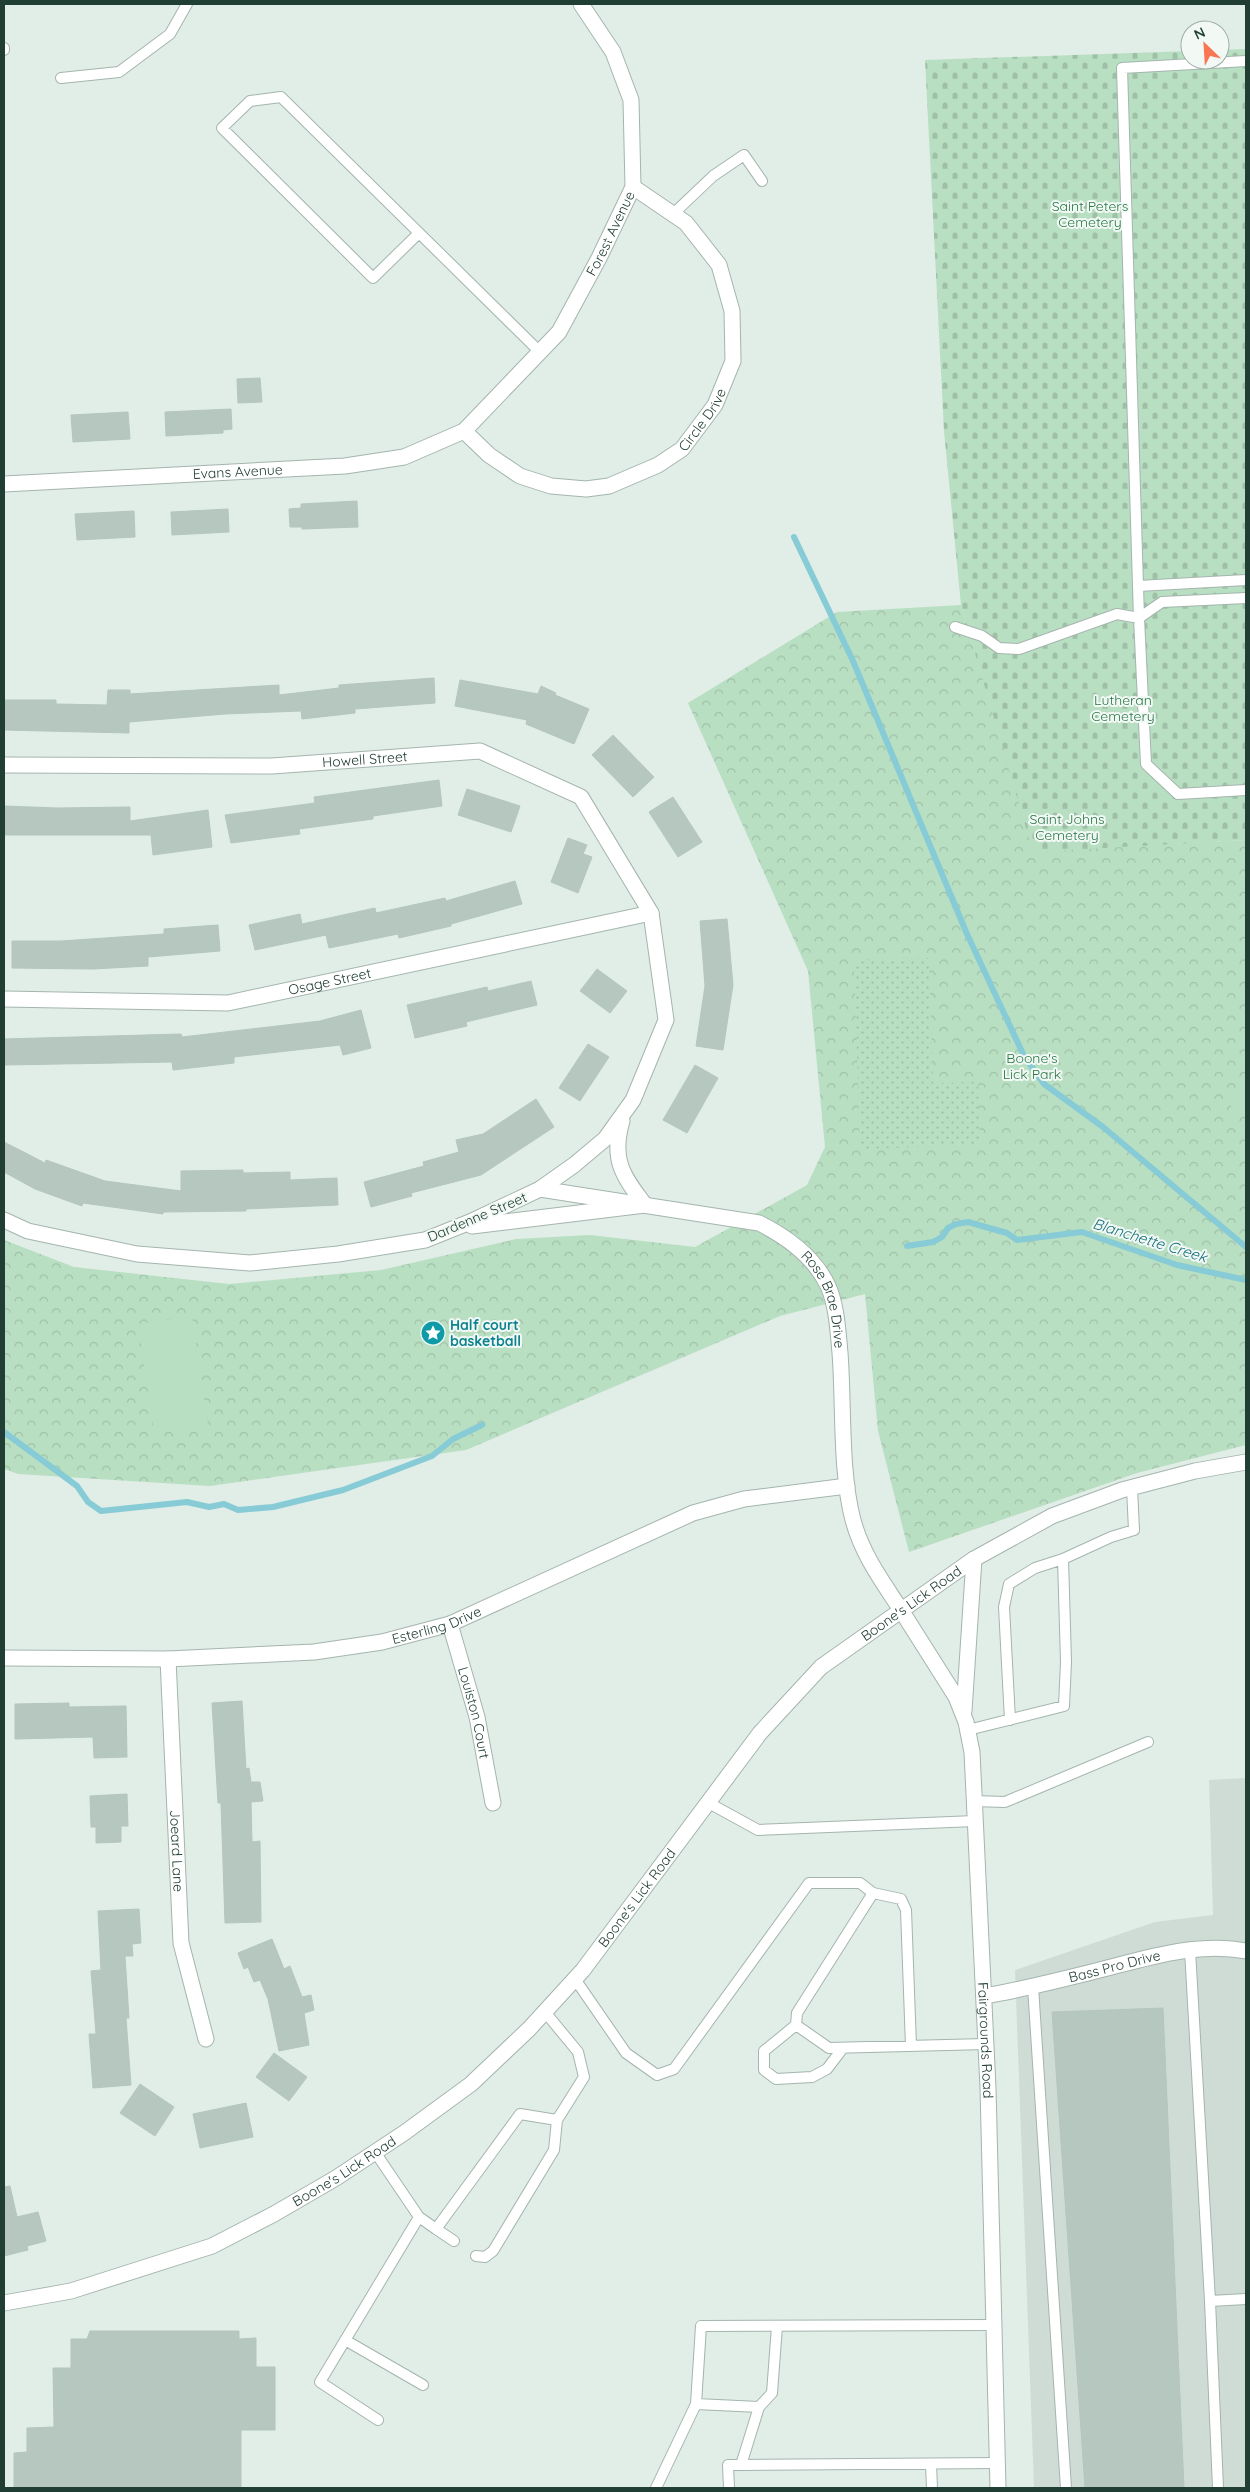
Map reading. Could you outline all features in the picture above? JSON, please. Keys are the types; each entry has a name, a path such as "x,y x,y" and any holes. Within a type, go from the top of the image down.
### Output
{"street":[{"name":"Forest Avenue","path":"464,431 559,332 599,258 633,187 631,100 613,52 581,4"},
{"name":"Circle Drive","path":"464,431 489,455 520,476 551,486 586,489 609,486 658,465 682,449 715,405 733,361 732,311 718,265 686,223 633,187"},
{"name":"Evans Avenue","path":"4,484 345,466 404,457 464,431"},
{"name":"Howell Street","path":"4,765 272,766 480,751 581,797 650,913"},
{"name":"Osage Street","path":"4,999 228,1002 650,913"},
{"name":"Dardenne Street","path":"4,1220 28,1231 137,1254 250,1263 338,1254 425,1240 457,1228 540,1189 574,1165 605,1139 633,1100 666,1020 650,913"},
{"path":"457,1228 645,1205 627,1181 619,1163 616,1147 624,1112"},
{"name":"Rose Brae Drive","path":"540,1189 758,1223 784,1235 815,1266 828,1286 838,1326 847,1486 852,1520 863,1552 901,1610"},
{"name":"Boone's Lick Road","path":"4,2303 71,2291 212,2246 274,2214 376,2152 471,2084 545,2012 575,1979 760,1733 821,1667 974,1559 1052,1516 1132,1488 1196,1471 1246,1462"},
{"name":"Esterling Drive","path":"4,1658 168,1659 314,1652 382,1642 450,1624 693,1513 744,1499 847,1486"},
{"path":"964,1713 974,1559"},
{"name":"Fairgrounds Road","path":"901,1610 956,1697 964,1713 972,1752 986,2044 998,2488"},
{"name":"Louiston Court","path":"450,1624 477,1717 493,1803"},
{"name":"Joeard Lane","path":"168,1659 181,1943 206,2039"},
{"name":"Bass Pro Drive","path":"984,1996 1033,1987 1149,1958 1190,1950 1229,1948 1246,1951"}],"lane":[{"path":"61,78 119,72 170,34 187,4"},
{"path":"1246,61 1122,68 1139,618 1146,764 1178,794 1246,790"},
{"path":"419,233 373,278 222,128 250,101 281,97 540,352"},
{"path":"673,214 713,176 744,155 762,181"},
{"path":"1138,586 1246,580"},
{"path":"955,628 982,636 999,648 1019,649 1117,614 1139,618 1162,602 1246,598"},
{"path":"1010,1720 1004,1607 1009,1584 1035,1568 1063,1558 1111,1536 1134,1530 1132,1488"},
{"path":"968,1730 1064,1706 1066,1662 1063,1558"},
{"path":"974,1801 1005,1802 1148,1742"},
{"path":"707,1802 758,1830 975,1820"},
{"path":"575,1979 626,2053 657,2075 674,2069 809,1883 860,1883 873,1893 901,1900 906,1910 912,2046"},
{"path":"843,2048 827,2069 812,2077 776,2079 764,2070 764,2050 796,2025 797,2013 873,1893"},
{"path":"1190,1950 1210,2301 1218,2488"},
{"path":"1033,1987 1066,2488"},
{"path":"476,2256 485,2256 493,2250 554,2150 557,2120 584,2077 578,2052 545,2012"},
{"path":"796,2025 829,2048 986,2044"},
{"path":"436,2229 520,2114 557,2120"},
{"path":"376,2152 419,2217 454,2241"},
{"path":"378,2420 320,2382 419,2217"},
{"path":"1210,2301 1246,2299"},
{"path":"656,2488 696,2404 701,2326 994,2325"},
{"path":"741,2464 760,2407 772,2393 776,2326"},
{"path":"345,2340 423,2385"},
{"path":"696,2404 760,2407"},
{"path":"930,2464 932,2488"},
{"path":"729,2488 728,2465 998,2464"}],"shaded area":[{"path":"1246,1778 1246,2488 1034,2488 1015,1970 1155,1922 1213,1915 1209,1780"}],"green space":[{"name":"Saint Peters Cemetery","path":"1246,49 1246,840 1033,852 961,605 944,431 925,60 1180,51 1180,70 1230,70 1230,50"},
{"name":"Boone's Lick Park","path":"961,605 1034,851 1246,840 1246,1445 1137,1473 909,1552 878,1431 865,1294 780,1316 466,1450 210,1486 18,1474 4,1469 4,1240 74,1267 229,1284 381,1270 516,1239 590,1235 695,1247 807,1185 825,1147 808,971 688,703 837,612"},
{"path":"929,958 933,1083 978,1082 980,1145 860,1149 854,960"},
{"path":"1246,1072 1246,1115 1229,1111"},
{"path":"192,1316 208,1425 154,1432 138,1324"}],"building":[{"path":"260,378 262,402 238,403 237,379"},
{"path":"231,409 232,429 223,430 223,433 166,436 165,412"},
{"path":"128,412 130,439 73,442 71,415"},
{"path":"357,501 358,527 302,529 302,527 290,527 289,509 301,508 301,504"},
{"path":"228,509 229,532 172,535 171,512"},
{"path":"134,511 135,537 77,540 75,514"},
{"path":"434,678 435,703 355,709 355,713 302,719 301,711 225,714 129,722 129,733 4,730 4,700 56,700 56,704 107,705 108,690 130,690 130,694 279,685 279,695 339,688 339,685"},
{"path":"460,680 538,694 541,686 556,693 555,695 589,709 574,744 526,724 527,720 455,706"},
{"path":"613,735 654,777 633,797 592,755"},
{"path":"439,780 442,806 373,816 373,819 299,829 300,834 231,843 225,815 315,803 314,797"},
{"path":"467,789 520,806 511,832 458,815"},
{"path":"673,797 702,842 678,857 649,812"},
{"path":"4,806 57,808 130,807 130,821 208,810 212,847 153,855 151,835 4,835"},
{"path":"568,838 587,845 583,854 592,857 578,893 551,882"},
{"path":"515,881 522,904 451,924 451,926 399,938 398,934 329,948 326,935 255,950 249,925 300,914 302,924 375,908 376,913 445,898 446,901"},
{"path":"727,919 733,985 723,1050 696,1046 705,986 700,921"},
{"path":"218,925 220,951 148,957 148,966 93,969 12,968 12,941 61,941 164,934 164,929"},
{"path":"597,969 627,991 610,1013 580,991"},
{"path":"531,981 537,1005 466,1022 467,1026 415,1038 407,1005 487,987 488,991"},
{"path":"361,1010 371,1048 343,1055 340,1045 234,1057 234,1063 173,1070 172,1062 4,1065 4,1039 181,1034 182,1037 320,1021"},
{"path":"588,1044 609,1057 580,1101 559,1088"},
{"path":"695,1065 718,1078 687,1133 663,1120"},
{"path":"536,1099 554,1127 481,1175 411,1193 412,1196 371,1207 364,1182 424,1166 423,1162 459,1152 456,1140 483,1134"},
{"path":"4,1142 45,1163 46,1160 105,1181 181,1191 181,1171 243,1170 243,1173 290,1172 290,1180 337,1178 338,1205 246,1209 246,1211 163,1212 163,1214 83,1203 82,1206 35,1189 4,1172"},
{"path":"242,1701 246,1769 249,1768 251,1782 260,1782 263,1801 251,1802 252,1842 260,1841 261,1922 225,1923 221,1803 218,1803 212,1703"},
{"path":"69,1703 69,1707 126,1706 127,1757 94,1758 93,1737 15,1739 15,1704"},
{"path":"127,1794 128,1826 121,1826 121,1842 96,1843 96,1827 91,1827 90,1796"},
{"path":"139,1909 141,1943 132,1944 133,1956 125,1956 129,2018 126,2018 131,2085 93,2088 89,2034 96,2034 91,1971 101,1970 98,1911"},
{"path":"272,1939 284,1969 290,1966 302,1997 311,1995 314,2010 304,2013 309,2045 279,2051 268,1999 260,1980 254,1982 248,1967 244,1969 238,1953"},
{"path":"1163,2008 1184,2488 1085,2488 1052,2012"},
{"path":"274,2053 307,2077 289,2101 256,2077"},
{"path":"140,2084 174,2107 155,2136 120,2113"},
{"path":"246,2103 253,2137 200,2148 193,2114"},
{"path":"10,2186 17,2217 38,2212 46,2241 27,2246 28,2250 4,2256 4,2187"},
{"path":"90,2331 239,2331 239,2339 256,2338 256,2367 275,2367 275,2430 241,2430 241,2488 14,2488 14,2453 27,2452 27,2428 54,2427 53,2368 71,2368 71,2339 87,2339"}],"waterway":[{"path":"794,537 853,661 967,934 1024,1056 1044,1084 1103,1127 1246,1247"},
{"name":"Blanchette Creek","path":"907,1246 933,1242 942,1237 948,1228 956,1224 968,1222 1007,1233 1017,1240 1082,1232 1177,1265 1246,1280"},
{"name":"Blanchette Creek","path":"4,1432 77,1486 88,1502 101,1511 187,1502 209,1507 224,1504 238,1510 273,1507 343,1490 432,1456 453,1439 482,1425"}],"place":[{"name":"Half court basketball","path":"433,1333"}],"park label":[{"name":"Lutheran Cemetery","path":"1123,708"},
{"name":"Saint Johns Cemetery","path":"1067,828"}]}
